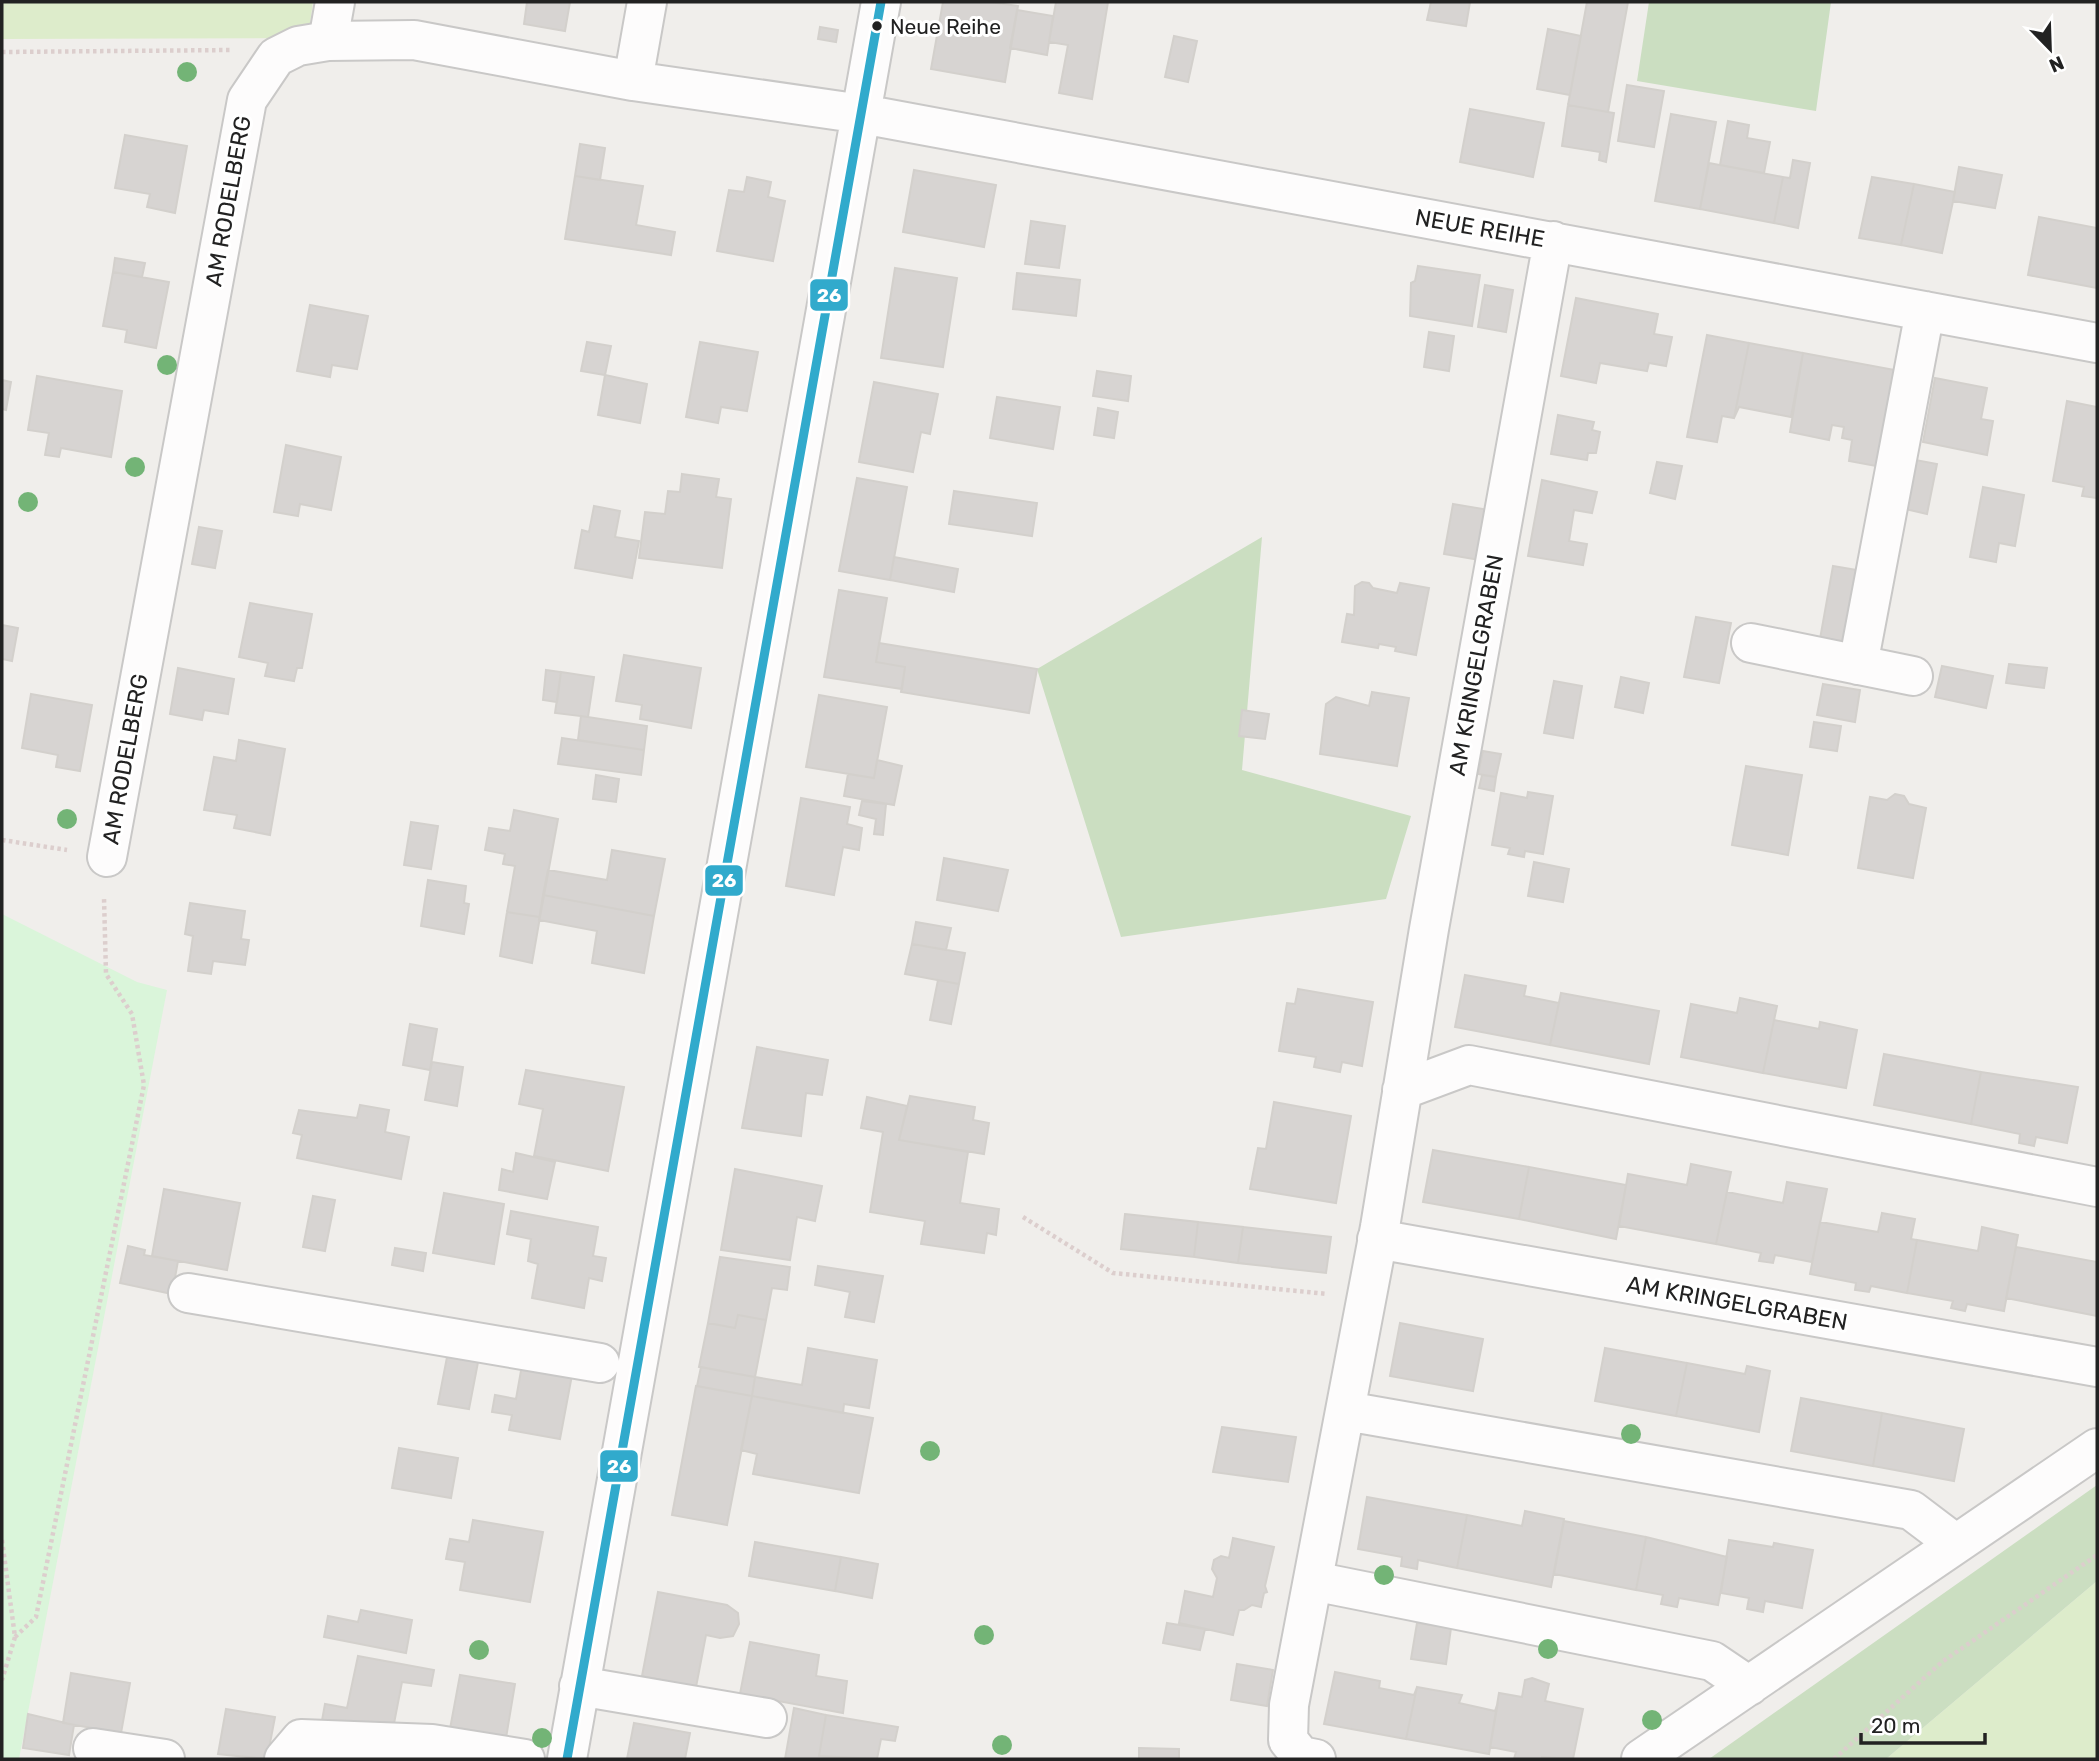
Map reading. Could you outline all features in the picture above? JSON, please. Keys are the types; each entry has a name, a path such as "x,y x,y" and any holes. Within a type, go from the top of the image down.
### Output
{"street":[{"path":"328,41 335,2"},
{"path":"632,81 647,2"},
{"path":"567,1759 881,2"},
{"path":"276,57 298,46 328,41 414,40 632,81 862,114"},
{"name":"AM RODELBERG","path":"107,857 247,100 276,57"},
{"name":"NEUE REIHE","path":"862,114 2097,342"},
{"name":"AM KRINGELGRABEN","path":"1317,1759 1301,1756 1288,1740 1289,1705 1367,1297 1553,241"},
{"path":"1858,665 1925,311"},
{"path":"1751,643 1913,676"},
{"path":"1402,1090 1469,1065 2097,1187"},
{"name":"AM KRINGELGRABEN","path":"1377,1239 2097,1367"},
{"path":"188,1293 600,1363"},
{"path":"1346,1411 1911,1510 1956,1544"},
{"path":"1641,1759 2097,1448"},
{"path":"1313,1581 1712,1661 1749,1686"},
{"path":"579,1686 767,1718"},
{"path":"284,1759 301,1740 432,1744 525,1759"},
{"path":"93,1748 165,1759"}],"path":[{"path":"2,52 249,50 276,57"},
{"path":"2,840 107,857"},
{"path":"15,1637 36,1616 144,1085 132,1014 106,974 102,915"},
{"path":"1023,1217 1113,1273 1367,1297"},
{"path":"2,1540 15,1637 2,1680"},
{"path":"1834,1759 1942,1662 2097,1555"}],"green space":[{"path":"2,2 313,2 308,38 2,39"},
{"path":"1649,2 1831,2 1816,111 1637,81"},
{"path":"1262,537 1242,770 1411,816 1386,899 1121,937 1037,669"},
{"path":"2,914 137,982 167,990 19,1759 2,1759"},
{"path":"2097,1485 2097,1581 1886,1759 1709,1759"},
{"path":"2097,1581 2097,1759 1886,1759"}],"building":[{"path":"527,2 570,2 565,31 524,24"},
{"path":"943,2 990,2 1018,6 1005,82 931,69"},
{"path":"1056,2 1108,2 1092,99 1059,93 1068,45 1049,42"},
{"path":"1431,2 1470,2 1466,26 1427,20"},
{"path":"1587,2 1628,2 1608,112 1568,105"},
{"path":"1017,10 1053,16 1047,55 1010,48"},
{"path":"820,27 838,30 836,42 818,39"},
{"path":"1548,29 1581,36 1570,95 1537,89"},
{"path":"1174,36 1197,41 1188,82 1165,77"},
{"path":"1627,85 1664,91 1654,147 1618,141"},
{"path":"1568,105 1614,113 1606,162 1599,160 1600,152 1562,146"},
{"path":"1470,109 1544,123 1533,177 1460,162"},
{"path":"1671,114 1716,122 1700,209 1655,201"},
{"path":"1728,121 1749,125 1747,138 1770,142 1764,173 1720,165"},
{"path":"125,135 187,146 175,213 147,207 150,194 115,188"},
{"path":"580,144 605,148 600,180 575,176"},
{"path":"1793,160 1810,163 1798,228 1774,223 1783,177 1790,178"},
{"path":"1709,163 1783,177 1774,223 1700,209"},
{"path":"1959,167 2002,175 1995,208 1953,201"},
{"path":"914,170 996,185 984,247 903,232"},
{"path":"575,176 643,186 636,225 675,232 671,255 565,239"},
{"path":"747,177 771,182 768,197 785,201 773,261 717,251 729,190 744,192"},
{"path":"1872,177 1914,184 1901,245 1859,238"},
{"path":"1914,184 1955,192 1942,253 1901,245"},
{"path":"2039,217 2097,228 2097,288 2028,275"},
{"path":"1031,221 1065,226 1059,268 1025,264"},
{"path":"115,258 145,263 142,277 113,272"},
{"path":"1418,266 1480,275 1472,326 1410,316 1411,283 1415,281"},
{"path":"895,268 957,278 943,367 881,358"},
{"path":"113,272 169,282 156,348 125,342 127,330 103,326"},
{"path":"1017,273 1080,280 1076,316 1013,309"},
{"path":"1485,285 1513,290 1506,332 1478,327"},
{"path":"1576,298 1658,314 1654,334 1672,337 1666,366 1649,363 1647,371 1600,363 1596,383 1561,376"},
{"path":"310,305 368,316 357,369 332,365 330,377 297,371"},
{"path":"1429,332 1454,336 1449,371 1424,367"},
{"path":"1707,335 1749,343 1734,418 1722,416 1717,442 1687,437"},
{"path":"587,342 611,346 605,375 581,371"},
{"path":"700,342 758,352 747,411 721,407 718,423 686,417"},
{"path":"1749,343 1803,353 1791,417 1739,407 1734,418"},
{"path":"1803,353 1900,371 1882,467 1849,461 1852,440 1842,438 1844,427 1832,425 1829,440 1790,432"},
{"path":"1097,371 1131,376 1128,401 1093,396"},
{"path":"605,375 647,384 640,423 598,415"},
{"path":"37,376 122,391 111,457 61,448 59,457 45,455 49,433 28,430"},
{"path":"1935,378 1987,388 1981,419 1993,421 1987,455 1923,442"},
{"path":"2,380 11,382 6,410 2,409"},
{"path":"874,382 938,394 930,434 921,432 913,472 859,462"},
{"path":"997,397 1060,407 1053,449 990,438"},
{"path":"2067,401 2097,407 2097,498 2082,496 2084,487 2053,481"},
{"path":"1098,408 1118,412 1114,438 1094,435"},
{"path":"1558,415 1594,422 1592,430 1600,432 1596,453 1588,453 1587,460 1551,454"},
{"path":"286,445 341,457 331,510 300,504 298,516 274,512"},
{"path":"1910,459 1937,464 1927,514 1901,508"},
{"path":"1657,462 1682,466 1675,499 1650,493"},
{"path":"682,474 719,479 716,497 731,499 722,568 639,558 645,512 665,514 668,491 680,492"},
{"path":"857,478 907,487 890,580 839,571"},
{"path":"1542,480 1597,492 1592,513 1574,510 1569,541 1587,544 1583,565 1528,556"},
{"path":"1983,487 2024,495 2015,546 1999,543 1996,562 1970,557"},
{"path":"954,491 1037,503 1032,536 949,524"},
{"path":"1453,504 1489,510 1480,560 1444,554"},
{"path":"594,506 620,511 615,537 639,541 632,578 575,568 582,530 589,532"},
{"path":"199,527 222,531 215,568 192,564"},
{"path":"894,557 958,569 954,592 890,580"},
{"path":"1833,566 1863,571 1850,645 1820,639"},
{"path":"1362,582 1369,583 1373,588 1397,593 1400,583 1429,588 1416,655 1395,651 1396,647 1379,644 1378,648 1342,642 1347,614 1354,615 1355,586"},
{"path":"839,590 887,598 876,662 905,667 902,689 824,677"},
{"path":"250,603 312,614 302,668 297,668 294,681 265,676 268,663 239,657"},
{"path":"1696,617 1731,623 1719,683 1684,677"},
{"path":"2,625 18,628 12,661 2,659"},
{"path":"879,643 1037,669 1029,713 901,692 905,667 876,662"},
{"path":"624,655 701,668 691,728 640,719 642,705 616,701"},
{"path":"2009,664 2047,668 2044,688 2006,683"},
{"path":"1942,666 1993,676 1986,708 1935,697"},
{"path":"178,668 234,679 228,714 204,710 202,720 170,714"},
{"path":"546,670 561,672 557,702 543,700"},
{"path":"561,672 594,677 588,717 555,713"},
{"path":"1621,677 1649,683 1643,713 1615,707"},
{"path":"1554,681 1582,686 1573,738 1544,733"},
{"path":"1823,684 1860,690 1855,722 1817,715"},
{"path":"1372,692 1409,698 1397,766 1320,754 1326,704 1336,697 1369,706"},
{"path":"31,694 92,705 80,771 56,767 58,755 22,748"},
{"path":"819,695 887,707 874,778 806,767"},
{"path":"1242,710 1269,714 1265,739 1239,736"},
{"path":"581,716 647,726 644,750 578,740"},
{"path":"1814,722 1841,726 1837,751 1810,747"},
{"path":"562,738 644,750 641,775 558,764"},
{"path":"239,740 285,749 270,835 234,828 237,815 204,810 214,757 236,761"},
{"path":"1483,751 1501,754 1496,777 1478,774"},
{"path":"877,760 902,766 894,805 844,796 848,774 874,778"},
{"path":"1746,766 1802,775 1788,855 1732,845"},
{"path":"596,775 619,779 616,802 593,799"},
{"path":"1482,775 1496,777 1494,791 1479,788"},
{"path":"1528,792 1553,796 1543,854 1525,851 1524,857 1508,854 1510,848 1492,845 1501,793 1527,798"},
{"path":"1895,794 1904,796 1909,804 1926,808 1913,878 1858,868 1870,797 1887,800"},
{"path":"801,798 850,807 847,824 862,828 859,850 843,847 834,895 786,886"},
{"path":"862,801 886,804 883,835 874,834 876,819 859,815"},
{"path":"514,810 558,819 540,917 507,912 515,866 503,864 505,854 485,850 489,828 510,831"},
{"path":"411,822 438,826 431,869 404,865"},
{"path":"612,850 665,859 654,916 543,895 548,870 607,880"},
{"path":"944,858 1008,870 998,911 937,900"},
{"path":"1534,862 1569,869 1563,902 1528,896"},
{"path":"428,880 466,886 464,903 469,904 464,934 421,926"},
{"path":"543,895 654,916 644,973 592,963 597,931 539,920"},
{"path":"190,903 245,911 241,939 249,940 245,965 213,961 211,974 188,971 193,936 185,934"},
{"path":"507,912 540,917 532,963 500,956"},
{"path":"916,922 951,928 946,950 912,944"},
{"path":"912,944 965,953 959,984 905,974"},
{"path":"1465,975 1526,986 1524,996 1559,1003 1550,1045 1455,1027"},
{"path":"938,980 959,984 951,1024 930,1020"},
{"path":"1298,989 1373,1002 1362,1066 1342,1062 1340,1072 1314,1067 1316,1057 1279,1051 1287,1003 1295,1004"},
{"path":"1561,993 1659,1011 1649,1064 1550,1045"},
{"path":"1740,998 1777,1006 1763,1073 1681,1057 1691,1004 1737,1013"},
{"path":"1774,1020 1819,1029 1820,1022 1857,1030 1846,1088 1763,1073"},
{"path":"410,1024 437,1029 430,1070 403,1065"},
{"path":"757,1047 828,1060 822,1095 806,1093 801,1136 742,1128"},
{"path":"1884,1054 1981,1072 1971,1124 1874,1105"},
{"path":"432,1062 463,1067 457,1106 425,1100"},
{"path":"526,1070 624,1087 608,1171 534,1156 543,1109 519,1104"},
{"path":"1981,1072 2078,1087 2067,1143 2036,1137 2034,1146 2019,1143 2020,1134 1971,1124"},
{"path":"910,1096 975,1107 973,1120 989,1123 984,1154 899,1140"},
{"path":"867,1097 907,1106 899,1140 968,1152 960,1203 999,1209 996,1235 987,1233 984,1253 921,1244 925,1221 870,1212 883,1132 861,1128"},
{"path":"1274,1102 1351,1116 1336,1203 1250,1189 1258,1148 1266,1149"},
{"path":"360,1105 389,1110 385,1132 409,1137 401,1179 297,1158 302,1135 293,1133 299,1110 357,1118"},
{"path":"1433,1150 1529,1167 1519,1219 1423,1202"},
{"path":"516,1153 555,1162 547,1199 499,1190 502,1169 513,1172"},
{"path":"1691,1164 1731,1172 1716,1244 1619,1226 1628,1174 1687,1185"},
{"path":"1529,1167 1626,1185 1616,1239 1519,1219"},
{"path":"735,1169 822,1186 815,1221 797,1217 790,1260 721,1250"},
{"path":"1787,1182 1827,1189 1812,1262 1775,1255 1773,1263 1759,1261 1761,1253 1716,1244 1727,1192 1783,1203"},
{"path":"164,1189 240,1203 227,1270 152,1256"},
{"path":"444,1193 504,1204 494,1264 433,1253"},
{"path":"313,1196 335,1200 325,1251 303,1247"},
{"path":"511,1211 598,1227 593,1256 606,1258 602,1281 589,1278 584,1308 532,1298 538,1264 528,1261 531,1239 507,1234"},
{"path":"1882,1213 1915,1219 1911,1239 1917,1240 1907,1293 1871,1286 1869,1292 1855,1290 1856,1283 1810,1274 1820,1222 1878,1232"},
{"path":"1125,1214 1198,1222 1194,1257 1121,1249"},
{"path":"1198,1222 1243,1227 1238,1263 1194,1257"},
{"path":"1243,1227 1331,1237 1326,1273 1238,1263"},
{"path":"1982,1227 2018,1235 2004,1311 1967,1304 1965,1311 1951,1308 1953,1301 1907,1293 1917,1240 1978,1251"},
{"path":"128,1246 145,1250 144,1255 178,1261 172,1294 120,1283"},
{"path":"2016,1247 2097,1262 2097,1316 2006,1298"},
{"path":"395,1248 426,1253 423,1271 392,1265"},
{"path":"720,1257 790,1267 787,1290 772,1288 766,1320 738,1315 735,1328 708,1323"},
{"path":"818,1266 883,1276 874,1322 845,1317 850,1292 815,1285"},
{"path":"738,1315 766,1320 755,1377 699,1367 708,1323 735,1328"},
{"path":"1400,1323 1483,1339 1473,1391 1390,1376"},
{"path":"808,1348 877,1360 869,1408 844,1404 843,1413 752,1396 755,1377 802,1385"},
{"path":"1605,1348 1687,1363 1676,1416 1595,1401"},
{"path":"448,1352 479,1357 469,1409 438,1404"},
{"path":"1687,1363 1745,1374 1747,1366 1770,1371 1759,1432 1676,1416"},
{"path":"522,1365 572,1375 560,1439 509,1430 512,1415 492,1412 495,1395 516,1399"},
{"path":"701,1367 755,1377 752,1396 697,1386"},
{"path":"696,1386 752,1396 727,1525 672,1515"},
{"path":"752,1396 873,1418 859,1493 753,1474 757,1454 741,1450"},
{"path":"1801,1398 1882,1413 1873,1466 1791,1451"},
{"path":"1882,1413 1964,1429 1954,1481 1873,1466"},
{"path":"1222,1427 1296,1437 1288,1482 1213,1472"},
{"path":"399,1448 458,1458 451,1498 392,1488"},
{"path":"1367,1497 1467,1515 1457,1568 1418,1560 1417,1569 1401,1566 1402,1557 1358,1549"},
{"path":"1525,1511 1564,1519 1551,1587 1457,1568 1467,1515 1522,1526"},
{"path":"473,1520 543,1532 530,1602 460,1590 465,1562 446,1559 450,1539 469,1542"},
{"path":"1564,1521 1646,1537 1636,1590 1554,1574"},
{"path":"1646,1537 1727,1557 1718,1605 1679,1598 1677,1607 1661,1604 1663,1595 1636,1590"},
{"path":"1233,1538 1274,1547 1265,1586 1267,1592 1264,1593 1261,1607 1252,1605 1239,1610 1233,1635 1179,1623 1185,1591 1213,1597 1217,1578 1212,1569 1214,1560 1221,1556 1229,1558"},
{"path":"1729,1540 1773,1547 1774,1543 1813,1550 1802,1608 1765,1601 1763,1612 1747,1609 1749,1598 1721,1593"},
{"path":"755,1542 841,1557 835,1591 749,1576"},
{"path":"841,1557 878,1564 872,1598 835,1591"},
{"path":"658,1592 727,1605 738,1613 739,1624 733,1636 720,1638 706,1635 696,1687 642,1676"},
{"path":"361,1610 412,1620 406,1653 324,1637 328,1616 358,1622"},
{"path":"1167,1623 1205,1629 1200,1650 1163,1643"},
{"path":"1417,1623 1451,1628 1446,1664 1411,1659"},
{"path":"750,1642 819,1655 816,1676 847,1681 843,1713 740,1694"},
{"path":"358,1656 434,1670 431,1686 402,1682 391,1739 321,1726 325,1704 347,1708"},
{"path":"1237,1664 1273,1670 1267,1706 1231,1700"},
{"path":"1335,1672 1380,1681 1379,1688 1414,1695 1417,1687 1406,1739 1324,1724"},
{"path":"71,1673 130,1683 121,1733 63,1723"},
{"path":"460,1675 515,1684 506,1738 450,1729"},
{"path":"1532,1678 1549,1684 1545,1701 1583,1709 1573,1759 1514,1759 1516,1752 1490,1747 1499,1693 1522,1697 1525,1680"},
{"path":"1417,1687 1462,1695 1459,1703 1495,1711 1498,1702 1489,1754 1406,1739"},
{"path":"794,1708 826,1715 819,1756 839,1759 785,1759"},
{"path":"226,1709 275,1717 267,1759 218,1754"},
{"path":"28,1714 74,1725 69,1755 23,1748"},
{"path":"826,1715 898,1727 895,1741 881,1739 877,1759 819,1756"},
{"path":"634,1723 690,1733 685,1759 627,1759"},
{"path":"1139,1748 1179,1749 1179,1759 1139,1759"}],"transit line":[{"name":"26","path":"567,1759 881,2"}],"place":[{"name":"Neue Reihe","path":"877,26"}]}
